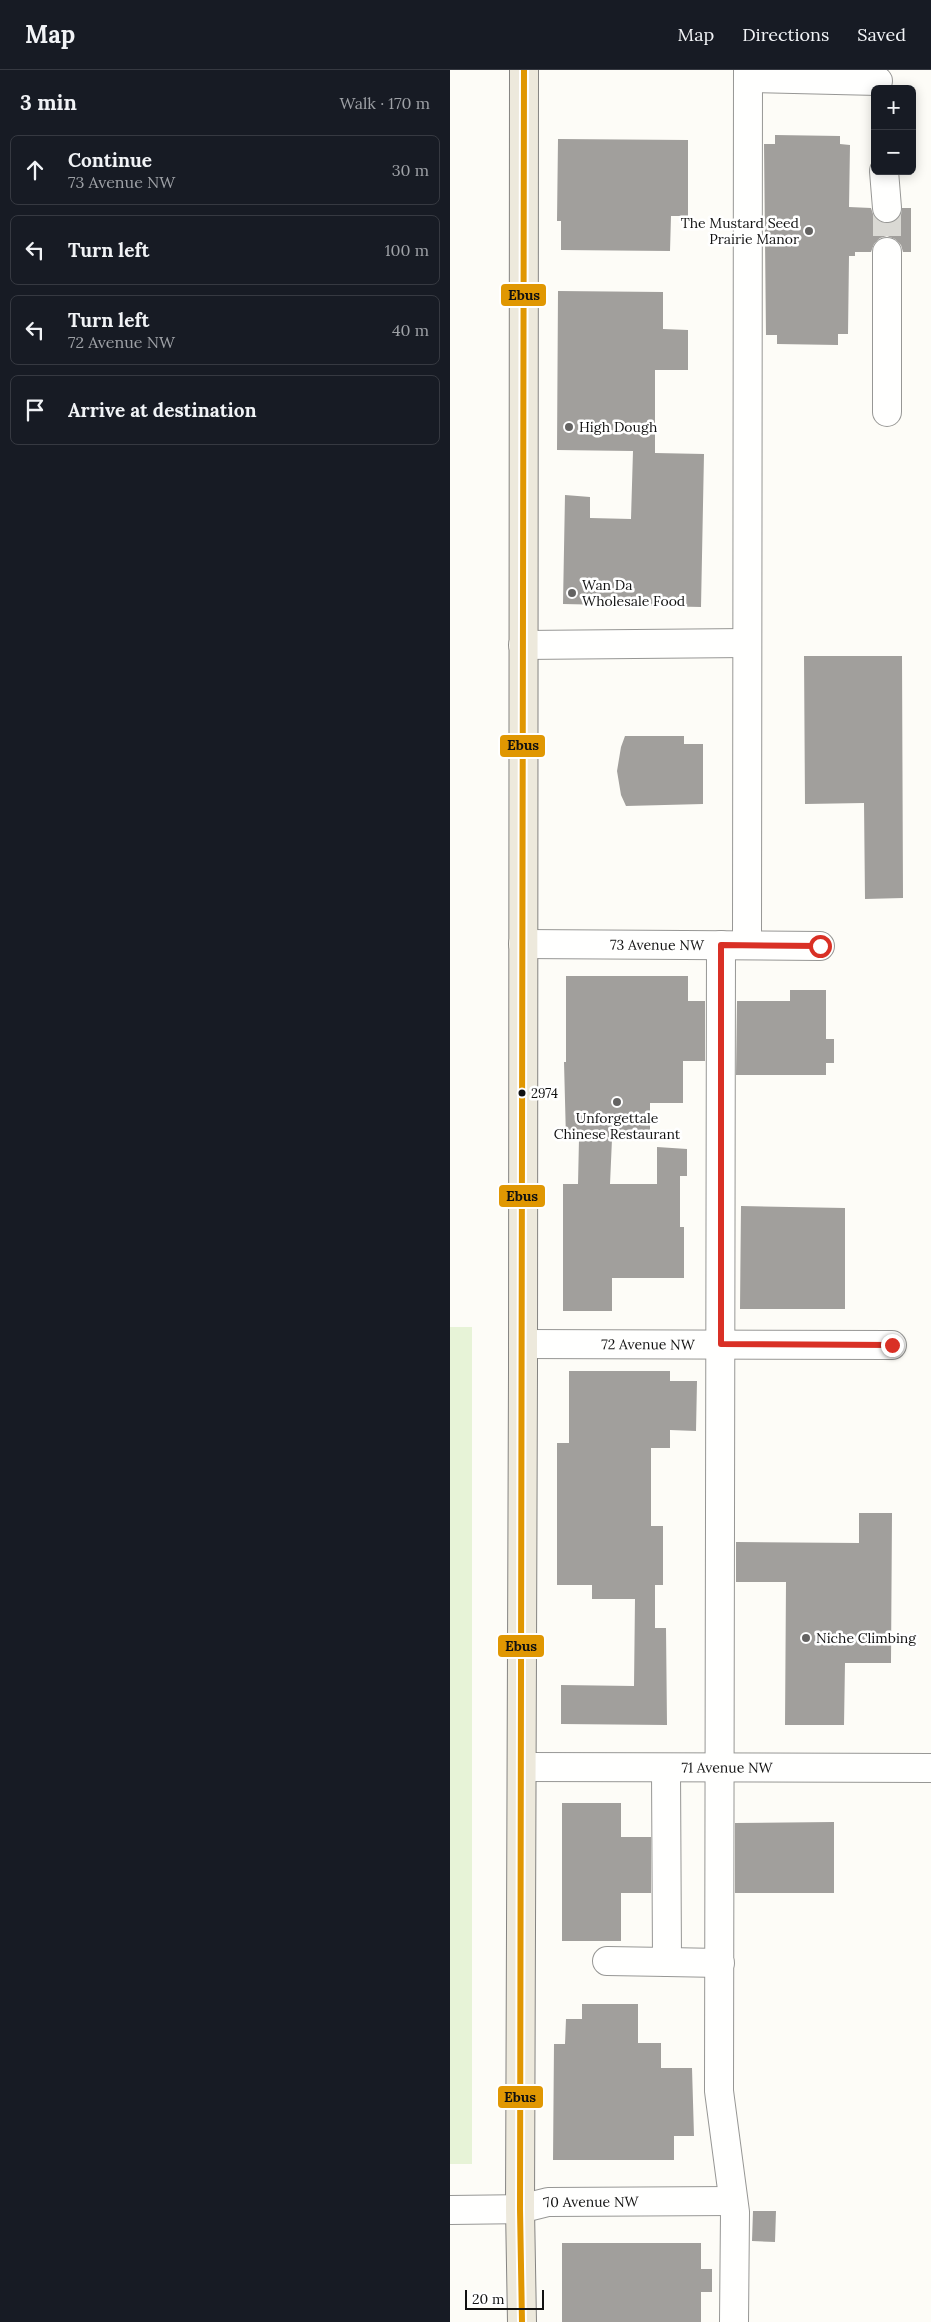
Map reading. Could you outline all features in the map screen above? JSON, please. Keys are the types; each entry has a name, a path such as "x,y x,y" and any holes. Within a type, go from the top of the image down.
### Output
{"main road":[{"path":"522,2322 520,2209 524,70"}],"street":[{"path":"734,2322 733,2200 719,2091 721,1344 734,945 747,643 748,74 879,80"},
{"path":"884,175 887,208"},
{"path":"887,252 887,412"},
{"path":"523,645 747,643"},
{"name":"73 Avenue NW","path":"523,944 820,946"},
{"name":"72 Avenue NW","path":"523,1344 892,1345"},
{"name":"71 Avenue NW","path":"522,1767 931,1768"},
{"path":"666,1768 667,1962"},
{"path":"607,1961 720,1963"},
{"name":"70 Avenue NW","path":"450,2210 520,2209 548,2202 733,2200"}],"green space":[{"path":"450,1327 472,1327 472,2164 450,2164"}],"building":[{"name":"The Mustard Seed Prairie Manor","path":"775,135 840,136 840,144 850,145 849,207 871,208 874,217 888,224 896,221 901,215 902,208 911,208 911,252 903,252 901,245 895,239 887,236 880,238 874,244 871,252 855,252 855,256 849,256 848,334 838,334 838,345 777,344 777,335 766,335 764,144 775,144"},
{"path":"558,139 688,140 688,216 671,216 670,251 561,250 561,221 557,221"},
{"path":"558,291 663,292 663,329 688,330 688,370 655,370 655,453 704,454 701,607 563,604 565,495 590,497 590,518 631,519 633,451 557,450"},
{"path":"804,656 902,656 903,898 865,899 864,803 805,804"},
{"path":"625,736 684,736 684,744 703,744 703,804 626,806 621,795 617,771"},
{"path":"566,976 688,976 688,1001 705,1001 705,1061 683,1061 683,1103 650,1103 650,1139 612,1139 610,1184 657,1184 657,1147 687,1149 687,1176 680,1176 680,1227 684,1227 684,1278 612,1278 612,1311 563,1311 563,1184 578,1184 579,1139 566,1139 564,1062 566,1062"},
{"path":"790,990 826,990 826,1039 834,1039 834,1063 826,1063 826,1075 736,1075 737,1001 790,1001"},
{"path":"741,1206 845,1208 845,1309 740,1309"},
{"path":"569,1371 670,1371 670,1381 697,1381 696,1431 670,1430 670,1448 651,1448 651,1526 663,1526 663,1585 655,1585 655,1628 666,1628 667,1725 561,1724 561,1685 634,1686 635,1599 592,1599 592,1585 557,1585 557,1443 569,1443"},
{"path":"859,1513 892,1513 891,1663 845,1663 844,1725 785,1725 786,1582 736,1582 736,1542 859,1543"},
{"path":"562,1803 621,1803 621,1837 651,1837 651,1893 621,1893 621,1941 562,1941"},
{"path":"834,1822 834,1893 735,1893 735,1823"},
{"path":"582,2004 638,2004 638,2043 661,2043 661,2068 692,2068 694,2136 674,2136 674,2160 553,2160 554,2044 565,2044 566,2019 582,2019"},
{"path":"753,2211 776,2211 775,2242 752,2241"},
{"path":"562,2243 701,2243 701,2269 712,2269 712,2292 701,2292 701,2322 562,2322"}],"tunnel":[{"path":"887,208 887,252"}],"transit line":[{"name":"Ebus","path":"522,2322 520,2209 524,70"}],"place":[{"name":"The Mustard Seed Prairie Manor","path":"809,231"},
{"name":"High Dough","path":"569,427"},
{"name":"Wan Da Wholesale Food","path":"572,593"},
{"name":"2974","path":"522,1093"},
{"name":"Unforgettale Chinese Restaurant","path":"617,1102"},
{"name":"Niche Climbing","path":"806,1638"}],"route":[{"path":"820,946 721,945 721,1344 892,1345"}]}
